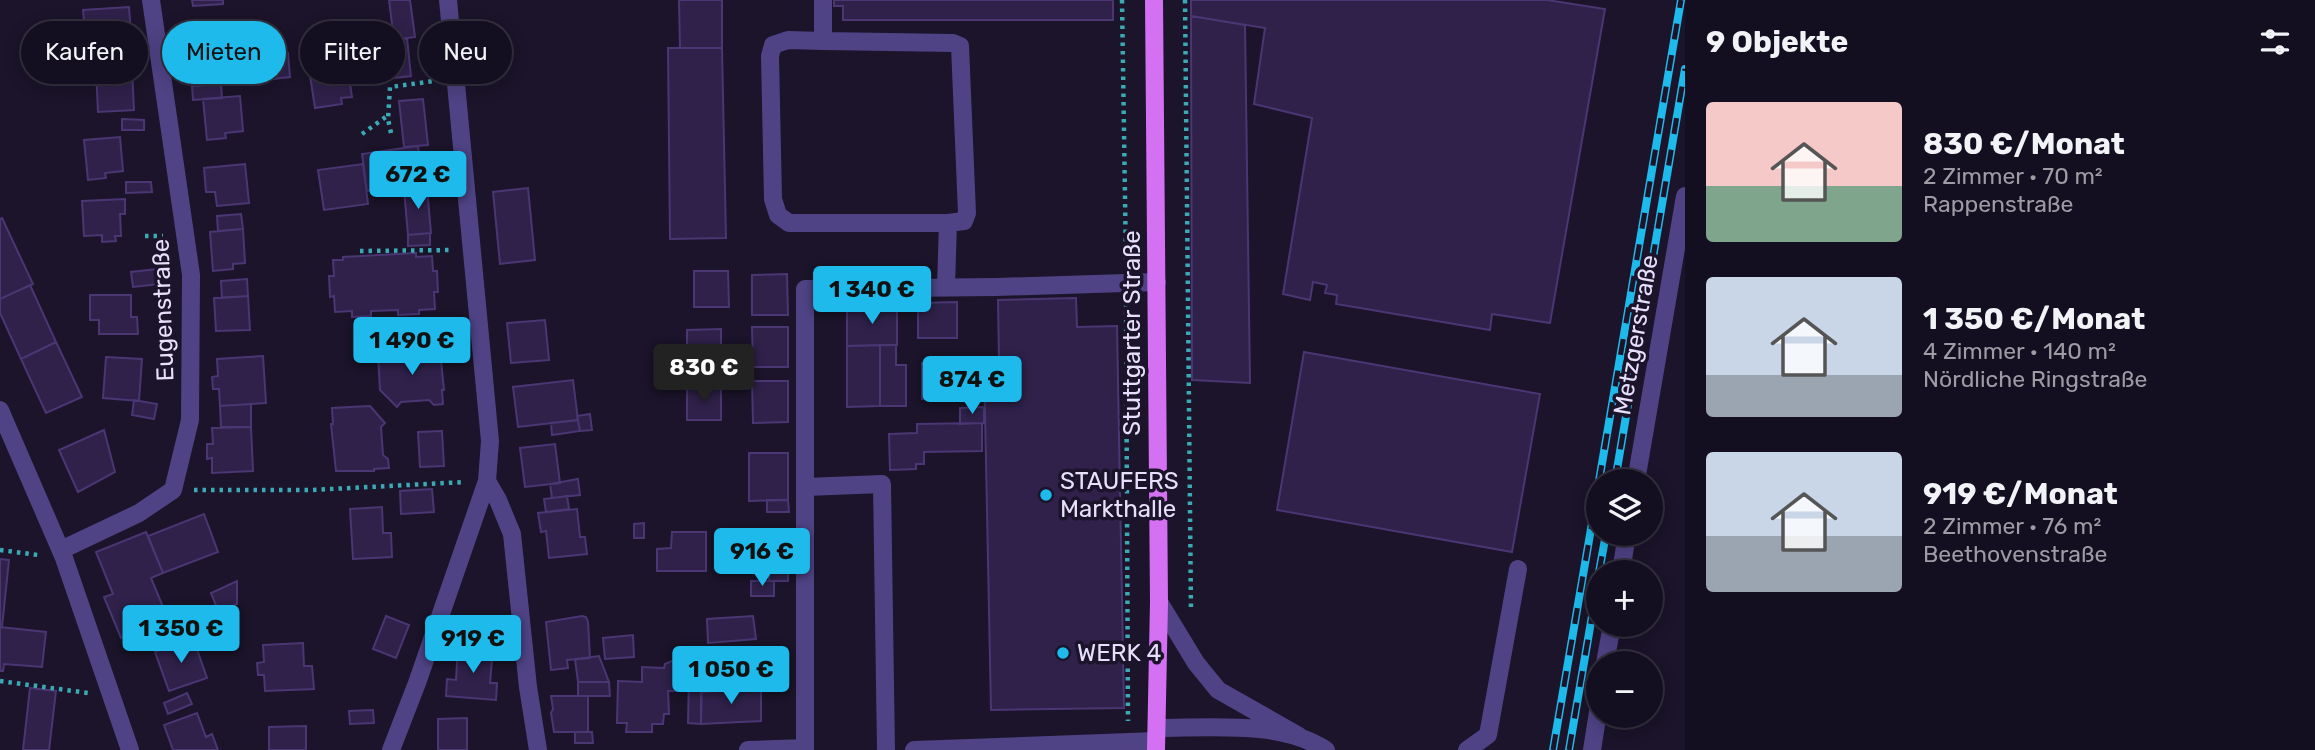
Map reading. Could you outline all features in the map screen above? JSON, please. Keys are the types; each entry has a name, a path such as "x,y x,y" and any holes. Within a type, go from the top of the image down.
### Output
{"main road":[{"name":"Stuttgarter Straße","path":"1154,0 1159,602 1157,740"}],"street":[{"name":"Eugenstraße","path":"151,0 191,275 190,420 173,490"},
{"path":"448,0 450,21"},
{"path":"823,0 823,41"},
{"path":"788,40 953,43 960,46 967,213 964,221 948,223 789,223 778,215 774,199 770,56 773,45 788,40"},
{"path":"391,750 488,481 490,441 456,84"},
{"name":"Metzgerstraße","path":"1638,469 1685,197"},
{"path":"946,288 948,223"},
{"path":"748,750 805,749 805,289 1157,282"},
{"path":"0,410 62,554 130,750"},
{"path":"488,481 512,534 528,687 538,750"},
{"path":"806,487 882,484 886,750"},
{"path":"62,554 139,513 173,490"},
{"path":"1467,750 1488,735 1518,569"},
{"path":"1159,602 1196,663 1218,690 1326,750"},
{"path":"1592,750 1595,728"},
{"path":"914,750 1157,740 1265,730 1299,736"}],"path":[{"path":"1122,0 1128,741"},
{"path":"1185,0 1192,620"},
{"path":"391,133 388,115 390,87 419,83"},
{"path":"362,134 388,115"},
{"path":"360,251 471,250"},
{"path":"173,490 312,490 488,481"},
{"path":"0,550 62,554"},
{"path":"0,681 110,696"}],"building":[{"path":"192,0 223,0 223,4 193,6"},
{"path":"389,0 410,0 415,37 405,38 405,21 392,21"},
{"path":"679,0 722,0 722,48 680,48"},
{"path":"834,0 1113,0 1113,20 843,20 843,6 834,6"},
{"path":"1191,0 1547,0 1605,9 1550,323 1492,314 1490,330 1336,304 1337,295 1325,293 1327,285 1313,282 1310,300 1283,294 1312,118 1254,104 1265,28 1191,16"},
{"path":"129,7 130,21 76,21 84,20 83,10"},
{"path":"1191,16 1245,25 1250,383 1192,380"},
{"path":"405,38 411,76 405,77"},
{"path":"668,48 722,48 726,238 670,239"},
{"path":"286,53 290,77 286,77"},
{"path":"97,84 133,84 134,110 98,112"},
{"path":"221,84 222,98 193,100 192,86"},
{"path":"311,84 350,84 352,97 341,98 342,104 315,108"},
{"path":"240,96 243,131 225,133 226,138 207,140 203,99"},
{"path":"423,99 428,145 404,147 399,101"},
{"path":"122,119 144,120 144,130 122,130"},
{"path":"120,137 123,171 105,173 106,178 88,180 84,140"},
{"path":"418,146 423,183 367,191 362,154"},
{"path":"245,164 249,203 217,206 215,192 206,192 204,168"},
{"path":"363,164 368,204 324,210 318,170"},
{"path":"126,182 151,182 152,192 126,193"},
{"path":"427,188 431,233 408,235 404,190"},
{"path":"528,188 535,260 500,264 493,192"},
{"path":"125,199 125,214 120,214 121,236 115,236 116,241 102,242 102,235 84,236 82,201"},
{"path":"241,214 243,229 218,231 217,216"},
{"path":"2,218 33,284 0,299 0,219"},
{"path":"243,229 245,263 233,264 233,269 213,271 210,232"},
{"path":"430,233 430,245 408,246 408,235"},
{"path":"416,253 416,257 432,256 433,271 437,271 438,292 434,292 435,309 419,310 419,314 398,315 398,310 371,311 371,316 352,317 352,311 335,312 334,296 330,297 329,276 334,276 333,260 343,260 343,257"},
{"path":"157,269 159,284 133,287 131,272"},
{"path":"694,271 728,271 729,307 694,307"},
{"path":"787,274 788,315 752,315 752,275"},
{"path":"247,279 248,296 222,298 221,281"},
{"path":"30,285 56,342 21,359 0,313 0,299"},
{"path":"90,295 131,295 131,317 137,317 138,334 99,334 99,320 90,320"},
{"path":"248,296 250,330 216,331 214,298"},
{"path":"1076,298 1077,327 1117,326 1124,708 991,710 984,361 999,361 998,300"},
{"path":"957,302 957,338 918,338 918,303"},
{"path":"847,306 897,306 897,345 847,346"},
{"path":"545,320 549,360 511,363 507,323"},
{"path":"752,327 788,327 788,367 753,367"},
{"path":"721,329 721,365 687,365 687,330"},
{"path":"423,336 424,352 394,353 394,338"},
{"path":"56,342 82,397 46,413 21,359"},
{"path":"880,345 880,406 847,407 847,346"},
{"path":"880,345 896,345 896,365 906,365 906,406 880,406"},
{"path":"440,351 443,404 434,405 429,400 401,402 397,407 380,390 378,354"},
{"path":"1304,352 1540,394 1512,552 1277,510"},
{"path":"263,356 266,403 220,406 219,389 213,389 212,377 218,376 217,359"},
{"path":"106,357 142,359 139,401 103,398"},
{"path":"922,363 958,363 958,399 922,399"},
{"path":"661,370 680,370 680,383 661,383"},
{"path":"573,380 578,420 518,427 513,387"},
{"path":"752,381 788,381 788,422 753,423"},
{"path":"687,388 721,388 721,420 687,420"},
{"path":"134,400 157,404 154,419 132,415"},
{"path":"251,404 251,427 221,427 220,406"},
{"path":"370,406 385,423 381,427 383,455 388,459 389,468 374,471 336,471 332,408"},
{"path":"984,407 984,423 960,424 960,408"},
{"path":"590,414 592,430 580,431 577,416"},
{"path":"578,420 580,431 552,435 551,423"},
{"path":"982,423 982,451 924,452 924,464 916,464 916,469 890,470 889,434 917,433 917,424"},
{"path":"251,427 253,471 212,473 212,458 207,459 207,444 213,444 212,428"},
{"path":"104,430 115,472 78,492 59,450"},
{"path":"442,431 444,466 420,467 418,432"},
{"path":"555,444 560,483 525,487 520,448"},
{"path":"749,453 788,453 788,500 749,501"},
{"path":"578,479 580,495 552,498 550,484"},
{"path":"432,489 434,512 401,514 400,491"},
{"path":"567,496 569,509 546,512 544,499"},
{"path":"767,500 788,500 789,512 767,512"},
{"path":"382,507 383,533 391,533 392,557 353,559 350,509"},
{"path":"577,509 580,537 585,537 587,554 549,558 546,531 541,532 538,513"},
{"path":"204,514 218,552 163,573 148,536"},
{"path":"644,523 644,538 634,538 634,524"},
{"path":"789,531 789,571 755,572 754,532"},
{"path":"146,532 163,573 151,578 168,619 121,638 104,597 113,594 96,552"},
{"path":"672,532 706,532 706,571 657,571 657,549 671,548"},
{"path":"0,559 9,560 2,627 0,627"},
{"path":"788,571 788,581 769,581 769,572"},
{"path":"237,581 237,604 219,613 211,593"},
{"path":"751,581 774,581 774,596 751,596"},
{"path":"386,616 409,625 396,658 373,649"},
{"path":"753,616 756,639 708,643 707,619"},
{"path":"586,617 588,622 590,658 567,660 568,668 551,670 546,622"},
{"path":"198,618 203,631 191,636 186,623"},
{"path":"0,627 46,632 42,667 4,664 3,671 0,671"},
{"path":"633,635 634,657 605,659 603,638"},
{"path":"193,638 207,678 169,691 155,652"},
{"path":"303,643 304,666 312,666 314,689 265,691 264,675 258,675 257,663 264,662 263,645"},
{"path":"458,646 493,649 490,683 497,683 496,700 446,696 447,679 456,680"},
{"path":"599,656 609,682 578,682 575,659"},
{"path":"672,661 680,665 680,691 668,691 669,714 664,714 663,724 652,724 652,732 626,732 627,723 617,723 618,681 642,682 642,667 664,668 665,664"},
{"path":"689,675 702,676 701,724 688,723"},
{"path":"578,682 609,682 610,696 578,696"},
{"path":"718,687 739,692 739,688 761,687 761,721 701,724 701,692 718,691"},
{"path":"30,688 56,691 49,750 23,750"},
{"path":"187,693 192,704 168,714 164,703"},
{"path":"551,696 588,696 588,732 554,732"},
{"path":"373,710 374,723 350,724 349,711"},
{"path":"197,713 206,737 212,734 218,750 173,750 164,725"},
{"path":"467,718 467,750 438,750 438,719"},
{"path":"306,726 306,750 269,750 269,727"},
{"path":"575,732 592,732 593,743 575,743"}],"railway":[{"path":"1601,469 1681,0"},
{"path":"1617,469 1685,69"},
{"path":"1553,750 1588,546"},
{"path":"1601,560 1604,546"},
{"path":"1569,750 1588,637"}],"place":[{"name":"STAUFERS Markthalle","path":"1046,495"},
{"name":"WERK 4","path":"1063,653"}]}
